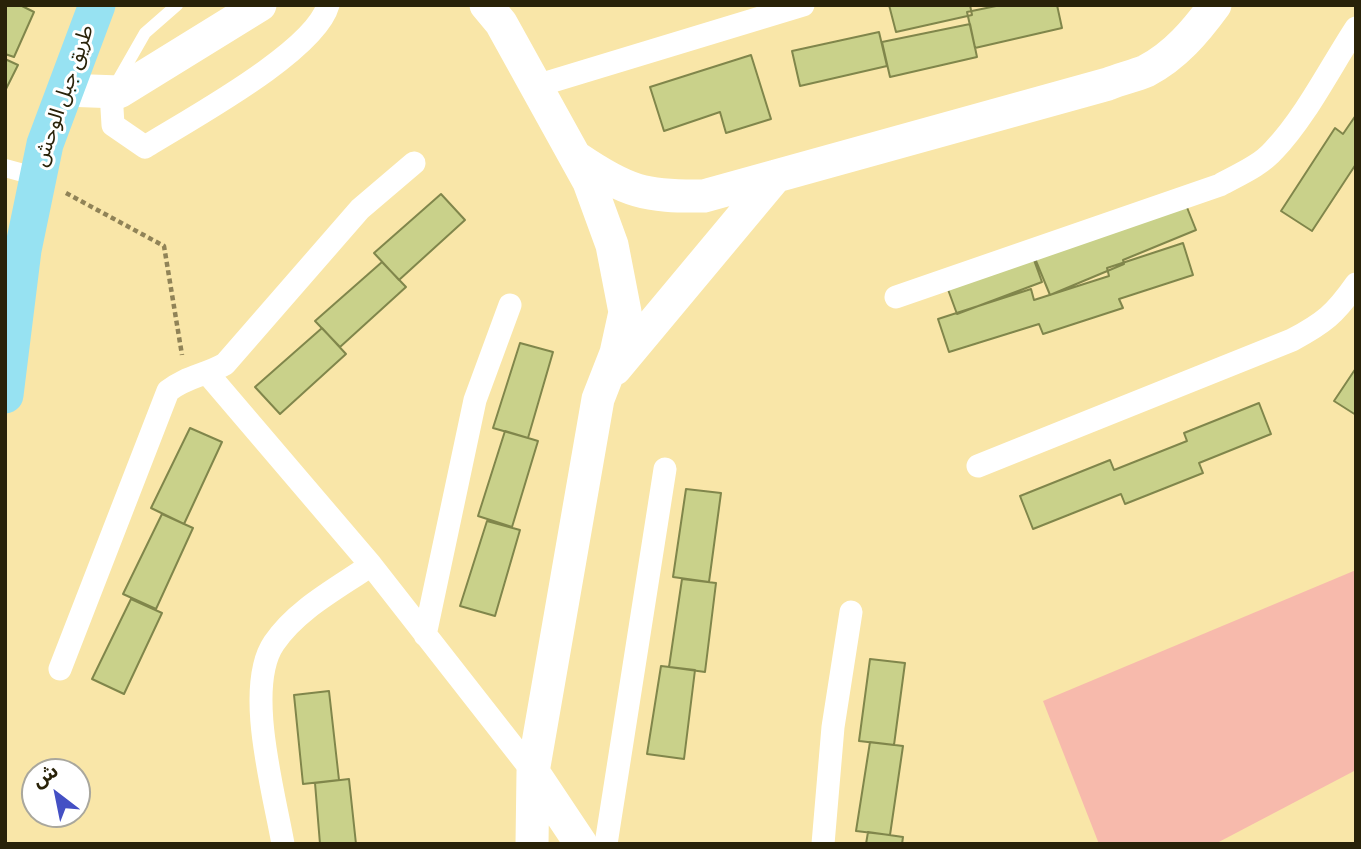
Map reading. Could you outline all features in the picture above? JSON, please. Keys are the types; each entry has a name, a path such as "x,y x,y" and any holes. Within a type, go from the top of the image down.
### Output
{"main road":[{"name":"طريق جبل الوحش","path":"5,395 23,250 22,173 45,144 97,5"},
{"path":"64,90 119,92 260,5"},
{"path":"486,5 501,23 589,182 612,245 625,312 615,352 598,399 533,772 532,844"},
{"path":"575,157 638,192 667,196 705,196 1108,84 1145,71 1174,53 1199,27 1215,5"},
{"path":"605,382 776,176"},
{"path":"533,772 581,844"}],"street":[{"path":"111,92 113,125 145,147 272,68 324,18 328,5"},
{"path":"536,86 803,5"},
{"path":"896,297 1220,186 1273,152 1291,130 1356,28"},
{"path":"60,669 168,391 180,381 197,377 225,364 360,209 414,163"},
{"path":"978,466 1292,340 1316,328 1338,311 1356,284"},
{"path":"425,635 475,400 509,305"},
{"path":"197,377 371,565 533,772"},
{"path":"606,844 665,469"},
{"path":"283,844 260,710 262,670 274,643 299,616 371,565"},
{"path":"823,844 833,727 851,612"}],"lane":[{"path":"111,92 145,33 177,5"}],"path":[{"path":"22,173 164,246 197,377"}],"shaded area":[{"path":"1356,570 1356,770 1215,844 1099,844 1043,701"}],"building":[{"path":"5,5 20,5 34,12 14,57 5,54"},
{"path":"889,5 970,5 972,15 896,32"},
{"path":"1001,5 1057,5 1062,28 975,48 967,12"},
{"path":"970,24 977,57 890,77 882,42"},
{"path":"879,32 887,66 800,86 792,51"},
{"path":"751,55 771,119 726,133 720,112 664,131 650,87"},
{"path":"5,59 18,65 5,91"},
{"path":"1356,115 1356,164 1312,231 1281,211 1335,128 1343,134"},
{"path":"441,194 465,220 399,280 374,253"},
{"path":"1182,195 1196,230 1123,260 1124,264 1050,295 1034,256"},
{"path":"1183,243 1193,275 1119,299 1123,308 1043,334 1039,324 949,352 938,319 1031,289 1034,300 1109,276 1107,268"},
{"path":"1031,252 1042,282 957,314 946,284"},
{"path":"382,262 406,287 340,347 315,321"},
{"path":"322,328 346,354 280,414 255,387"},
{"path":"520,343 553,352 528,438 493,428"},
{"path":"1356,368 1356,415 1334,401"},
{"path":"1259,403 1271,434 1199,463 1203,473 1125,504 1121,494 1033,529 1020,496 1110,460 1114,470 1187,441 1184,433"},
{"path":"190,428 222,442 184,524 151,508"},
{"path":"505,431 538,441 512,527 478,516"},
{"path":"686,489 721,493 709,582 673,577"},
{"path":"162,514 193,528 156,609 123,594"},
{"path":"487,521 520,530 495,616 460,606"},
{"path":"682,579 716,583 705,672 669,667"},
{"path":"131,599 162,613 124,694 92,679"},
{"path":"870,659 905,663 894,745 859,741"},
{"path":"661,666 695,670 684,759 647,754"},
{"path":"329,691 339,780 303,784 294,695"},
{"path":"870,742 903,746 890,835 856,831"},
{"path":"349,779 356,844 320,844 315,783"},
{"path":"868,832 903,837 902,844 866,844"}]}
